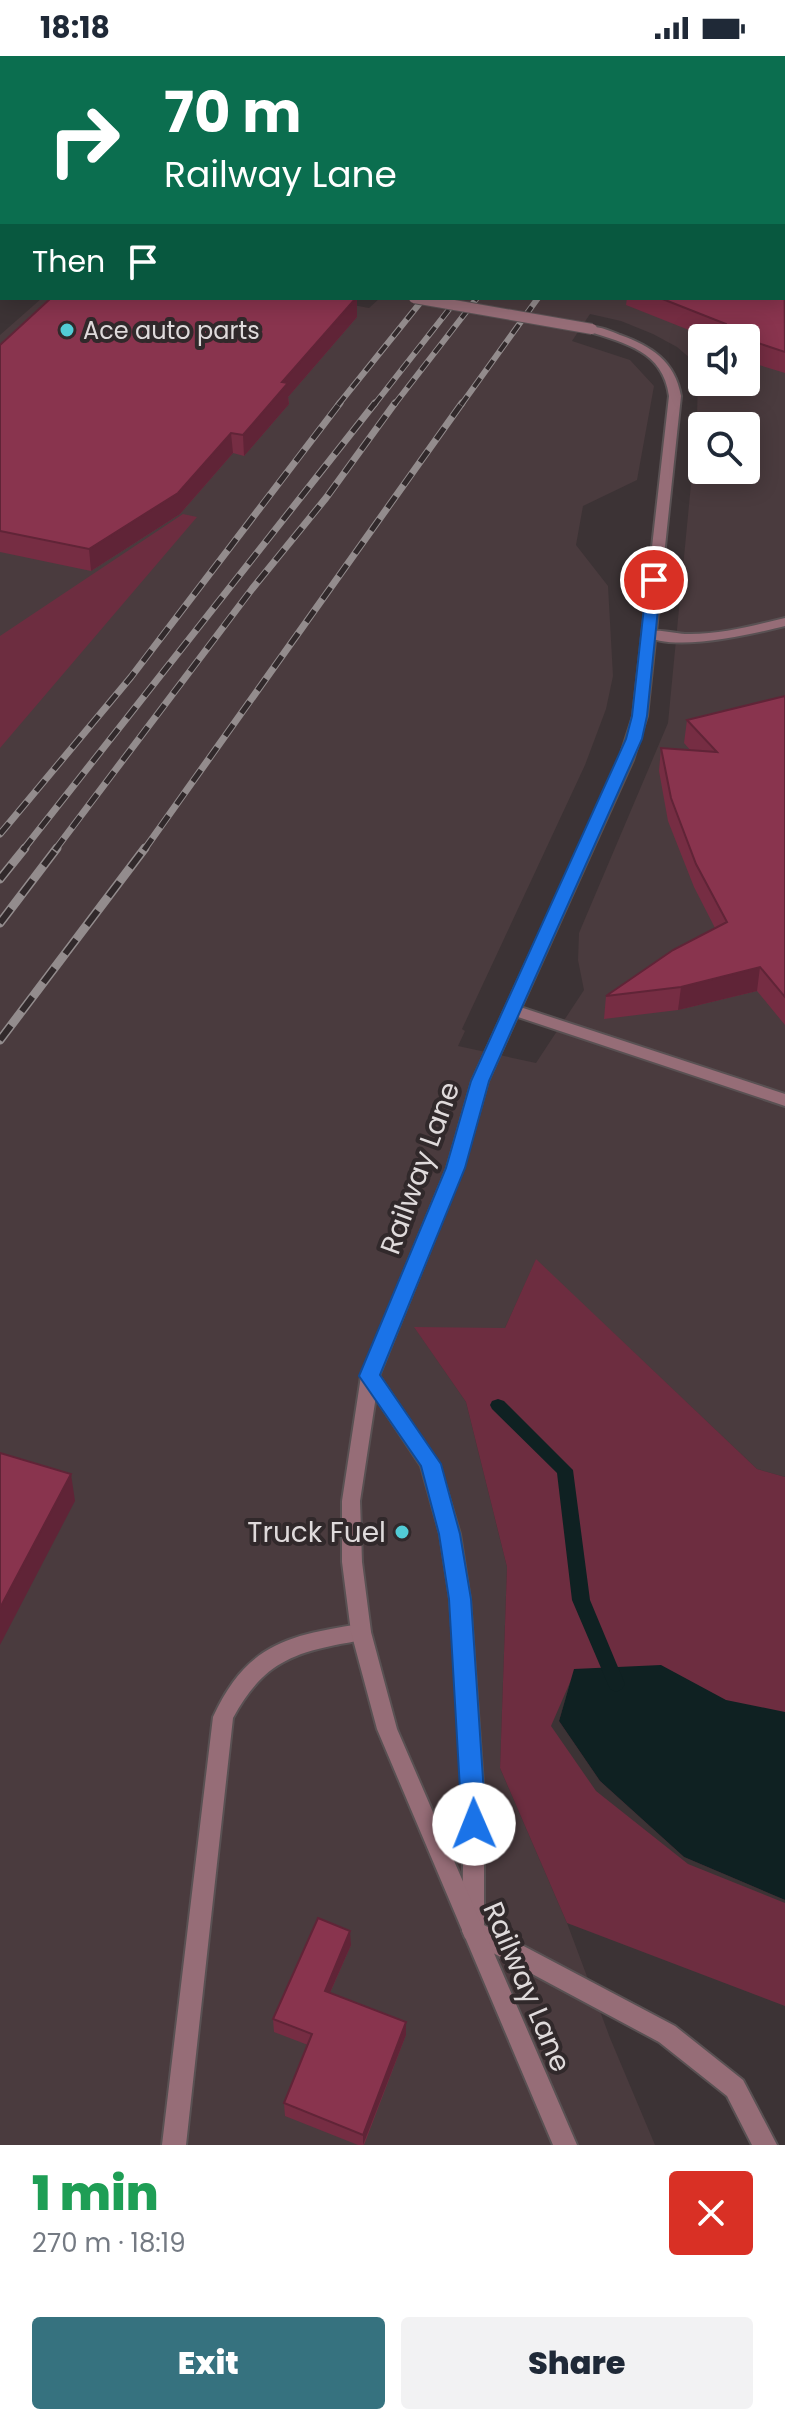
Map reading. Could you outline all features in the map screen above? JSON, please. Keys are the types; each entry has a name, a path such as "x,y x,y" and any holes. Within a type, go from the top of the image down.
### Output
{"street":[{"name":"Railway Lane","path":"425,300 592,329 649,351 666,365 674,378 675,396 649,634 634,739 480,1081 455,1168 370,1376 351,1501 352,1562 361,1632 387,1729 565,2145"},
{"path":"649,634 697,640 785,622"},
{"path":"514,1010 785,1100"},
{"path":"370,1376 430,1464 450,1534 460,1599 474,1798 473,1931 667,2034 735,2088 765,2145"},
{"path":"174,2145 223,1717 248,1676 273,1657 314,1639 361,1632"}],"shaded area":[{"path":"40,300 327,300 369,308 378,300 785,300 785,1477 757,1469 536,1260 505,1328 415,1328 466,1402 507,1567 500,1768 567,1923 610,2038 655,2145 0,2145 0,335","holes":["590,314 621,321 653,334 688,356 688,324 760,324 760,396 697,396 697,412 760,412 760,484 691,484 668,723 579,933 578,960 584,990 536,1063 458,1046 465,1031 462,1029 585,765 606,709 613,676 608,586 576,545 583,506 637,480 654,386 630,360 572,341"]},
{"path":"183,514 197,517 0,748 0,636"},
{"path":"536,1259 757,1469 785,1477 785,1900 684,1857 600,1781 559,1721 571,1680 551,1726 596,1791 688,1864 785,1903 785,2006 567,1923 500,1768 507,1567 466,1402 414,1327 505,1328"},
{"path":"661,1665 726,1700 785,1712 785,1900 684,1857 600,1781 559,1721 574,1669"}],"building":[{"path":"49,300 354,300 282,382 288,383 243,435 231,433 178,493 89,549 0,531 0,345"},
{"path":"665,300 785,300 785,352 760,344 760,324 726,324"},
{"path":"785,696 785,997 760,967 681,987 606,996 673,950 727,922 696,864 671,798 661,748 717,752 687,720"},
{"path":"0,1453 71,1474 0,1608"},
{"path":"318,1918 350,1931 325,1991 406,2022 363,2135 284,2103 312,2034 273,2019"}],"waterway":[{"path":"498,1405 565,1470 581,1600 616,1684"}],"railway":[{"path":"338,405 422,300"},
{"path":"374,405 456,300"},
{"path":"394,405 475,300"},
{"path":"461,405 537,300"},
{"path":"0,834 131,677 340,403"},
{"path":"23,850 375,403"},
{"path":"55,850 252,589 326,498 395,403"},
{"path":"144,850 462,403"},
{"path":"0,879 25,848"},
{"path":"0,923 57,848"},
{"path":"0,1040 145,848"}],"place":[{"name":"Ace auto parts","path":"67,330"},
{"name":"Truck Fuel","path":"402,1532"}],"route":[{"path":"474,1824 460,1599 450,1534 430,1464 370,1376 455,1168 480,1081 634,739 640,716 654,580"}]}
